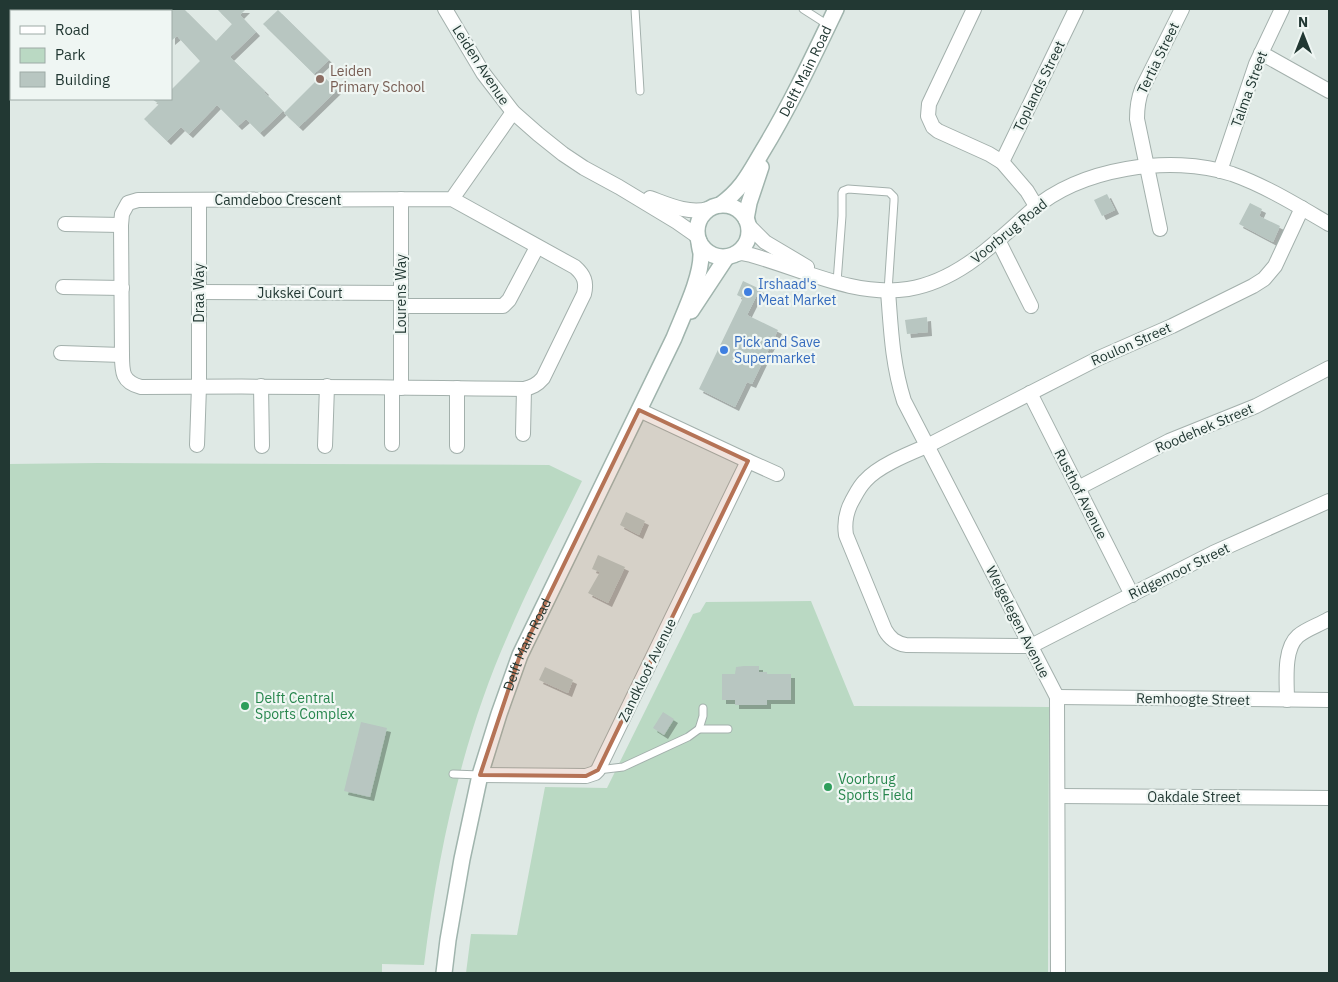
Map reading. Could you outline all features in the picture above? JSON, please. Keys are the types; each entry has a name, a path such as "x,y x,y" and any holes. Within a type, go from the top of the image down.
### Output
{"street":[{"name":"Leiden Avenue","path":"445,9 483,73 513,112 563,154 590,172 619,187 685,227 698,239"},
{"name":"Delft Main Road","path":"714,207 731,197 742,184 774,132 836,9"},
{"path":"974,9 929,104 928,116 933,127 938,131 1002,162 1027,191 1036,206"},
{"name":"Toplands Street","path":"1002,162 1076,9"},
{"name":"Tertia Street","path":"1160,229 1137,119 1138,100 1182,9"},
{"name":"Talma Street","path":"1220,171 1261,53 1282,9"},
{"path":"1261,53 1329,91"},
{"path":"452,199 513,112"},
{"name":"Delft Main Road","path":"748,223 749,204 774,132"},
{"name":"Voorbrug Road","path":"730,256 741,253 751,255 863,289 888,291 911,288 945,278 970,263 1036,206 1062,191 1089,179 1123,169 1147,166 1185,166 1231,174 1262,187 1329,224"},
{"name":"Leiden Avenue","path":"619,187 681,209 696,211 714,207"},
{"name":"Camdeboo Crescent","path":"401,199 452,199 575,267 583,276 586,287 584,294 543,378 538,383 524,389 327,386 141,387 129,382 122,370 121,225 122,214 128,203 138,200 401,199"},
{"name":"Lourens Way","path":"396,388 400,299 401,199"},
{"name":"Draa Way","path":"199,200 199,386"},
{"path":"726,205 738,209 748,223 749,236 742,251 730,256 719,257 707,252 698,239 697,229 699,221 702,215 714,207 726,205"},
{"name":"Roulon Street","path":"1031,646 906,645 899,644 893,640 885,630 846,535 845,519 859,488 874,472 904,456 1099,358 1172,326 1252,286 1264,278 1275,266 1302,208"},
{"name":"Voorbrug Road","path":"748,223 765,242 832,281"},
{"path":"65,224 121,225"},
{"name":"Delft Main Road","path":"444,973 462,859 480,775 499,714 520,655 674,338 689,302 699,267 701,253 698,239"},
{"path":"998,240 1032,306"},
{"name":"Jukskei Court","path":"199,292 400,299 503,306 509,300 537,247"},
{"name":"Delft Main Road","path":"674,338 714,273 730,256"},
{"path":"64,287 122,288"},
{"name":"Welgelegen Avenue","path":"888,291 893,355 897,379 904,400 1057,698 1058,973"},
{"path":"61,353 122,355"},
{"name":"Roodehek Street","path":"1078,488 1169,441 1256,406 1329,368"},
{"path":"197,445 199,386"},
{"path":"261,386 262,446"},
{"path":"325,446 327,386"},
{"path":"392,444 396,388"},
{"path":"457,388 457,446"},
{"path":"523,434 524,389"},
{"name":"Rusthof Avenue","path":"1030,393 1132,595"},
{"path":"639,410 777,474"},
{"name":"Zandkloof Avenue","path":"598,770 748,461"},
{"name":"Ridgemoor Street","path":"1031,646 1213,553 1329,501"},
{"path":"1287,700 1288,654 1293,642 1300,634 1329,619"},
{"name":"Remhoogte Street","path":"1057,698 1329,700"},
{"path":"480,775 586,776 595,774 598,770"},
{"name":"Oakdale Street","path":"1058,796 1329,798"}],"lane":[{"path":"635,9 640,92"},
{"path":"803,9 828,25"},
{"path":"832,281 842,216 842,191 848,189 889,192 894,196 894,201 888,291"},
{"path":"699,729 703,708"},
{"path":"598,770 623,767 688,737 699,729 728,729"},
{"path":"453,774 480,775"}],"highlighted area":[{"path":"639,410 748,461 598,770 586,776 480,775 520,655"}],"green space":[{"name":"Delft Central Sports Complex","path":"9,464 549,465 582,481 516,616 477,715 454,797 445,838 424,965 382,964 382,973 9,973"},
{"name":"Voorbrug Sports Field","path":"811,601 854,706 1049,707 1048,973 466,973 471,934 517,935 545,787 607,788 693,614 700,612 706,602"}],"building":[{"path":"184,9 216,41 232,24 217,9 246,9 240,15 256,32 230,57 283,111 260,133 246,119 238,126 217,105 189,134 181,127 167,141 144,119 159,104 153,100 172,100 172,89 200,61 177,36 172,40 171,10"},
{"path":"278,10 329,60 314,74 263,24"},
{"path":"322,75 337,90 299,127 284,113"},
{"path":"1107,194 1115,210 1102,216 1094,200"},
{"path":"1250,203 1262,209 1259,216 1280,226 1273,242 1239,224"},
{"path":"743,281 760,289 747,315 778,330 752,384 747,382 735,407 699,389 743,298 737,295"},
{"path":"927,317 928,332 907,334 905,320"},
{"path":"626,512 645,521 639,535 620,525"},
{"path":"598,555 625,567 608,603 588,593 600,572 592,569"},
{"path":"759,666 759,672 767,672 767,674 791,674 791,700 767,700 767,705 735,705 735,700 722,700 722,674 735,674 736,667"},
{"path":"545,667 573,680 568,693 539,680"},
{"path":"663,712 674,719 664,735 653,728"},
{"path":"361,722 387,728 370,797 344,791"}],"place":[{"name":"Leiden Primary School","path":"320,79"},
{"name":"Irshaad's Meat Market","path":"748,292"},
{"name":"Pick and Save Supermarket","path":"724,350"},
{"name":"Delft Central Sports Complex","path":"245,706"},
{"name":"Voorbrug Sports Field","path":"828,787"}]}
